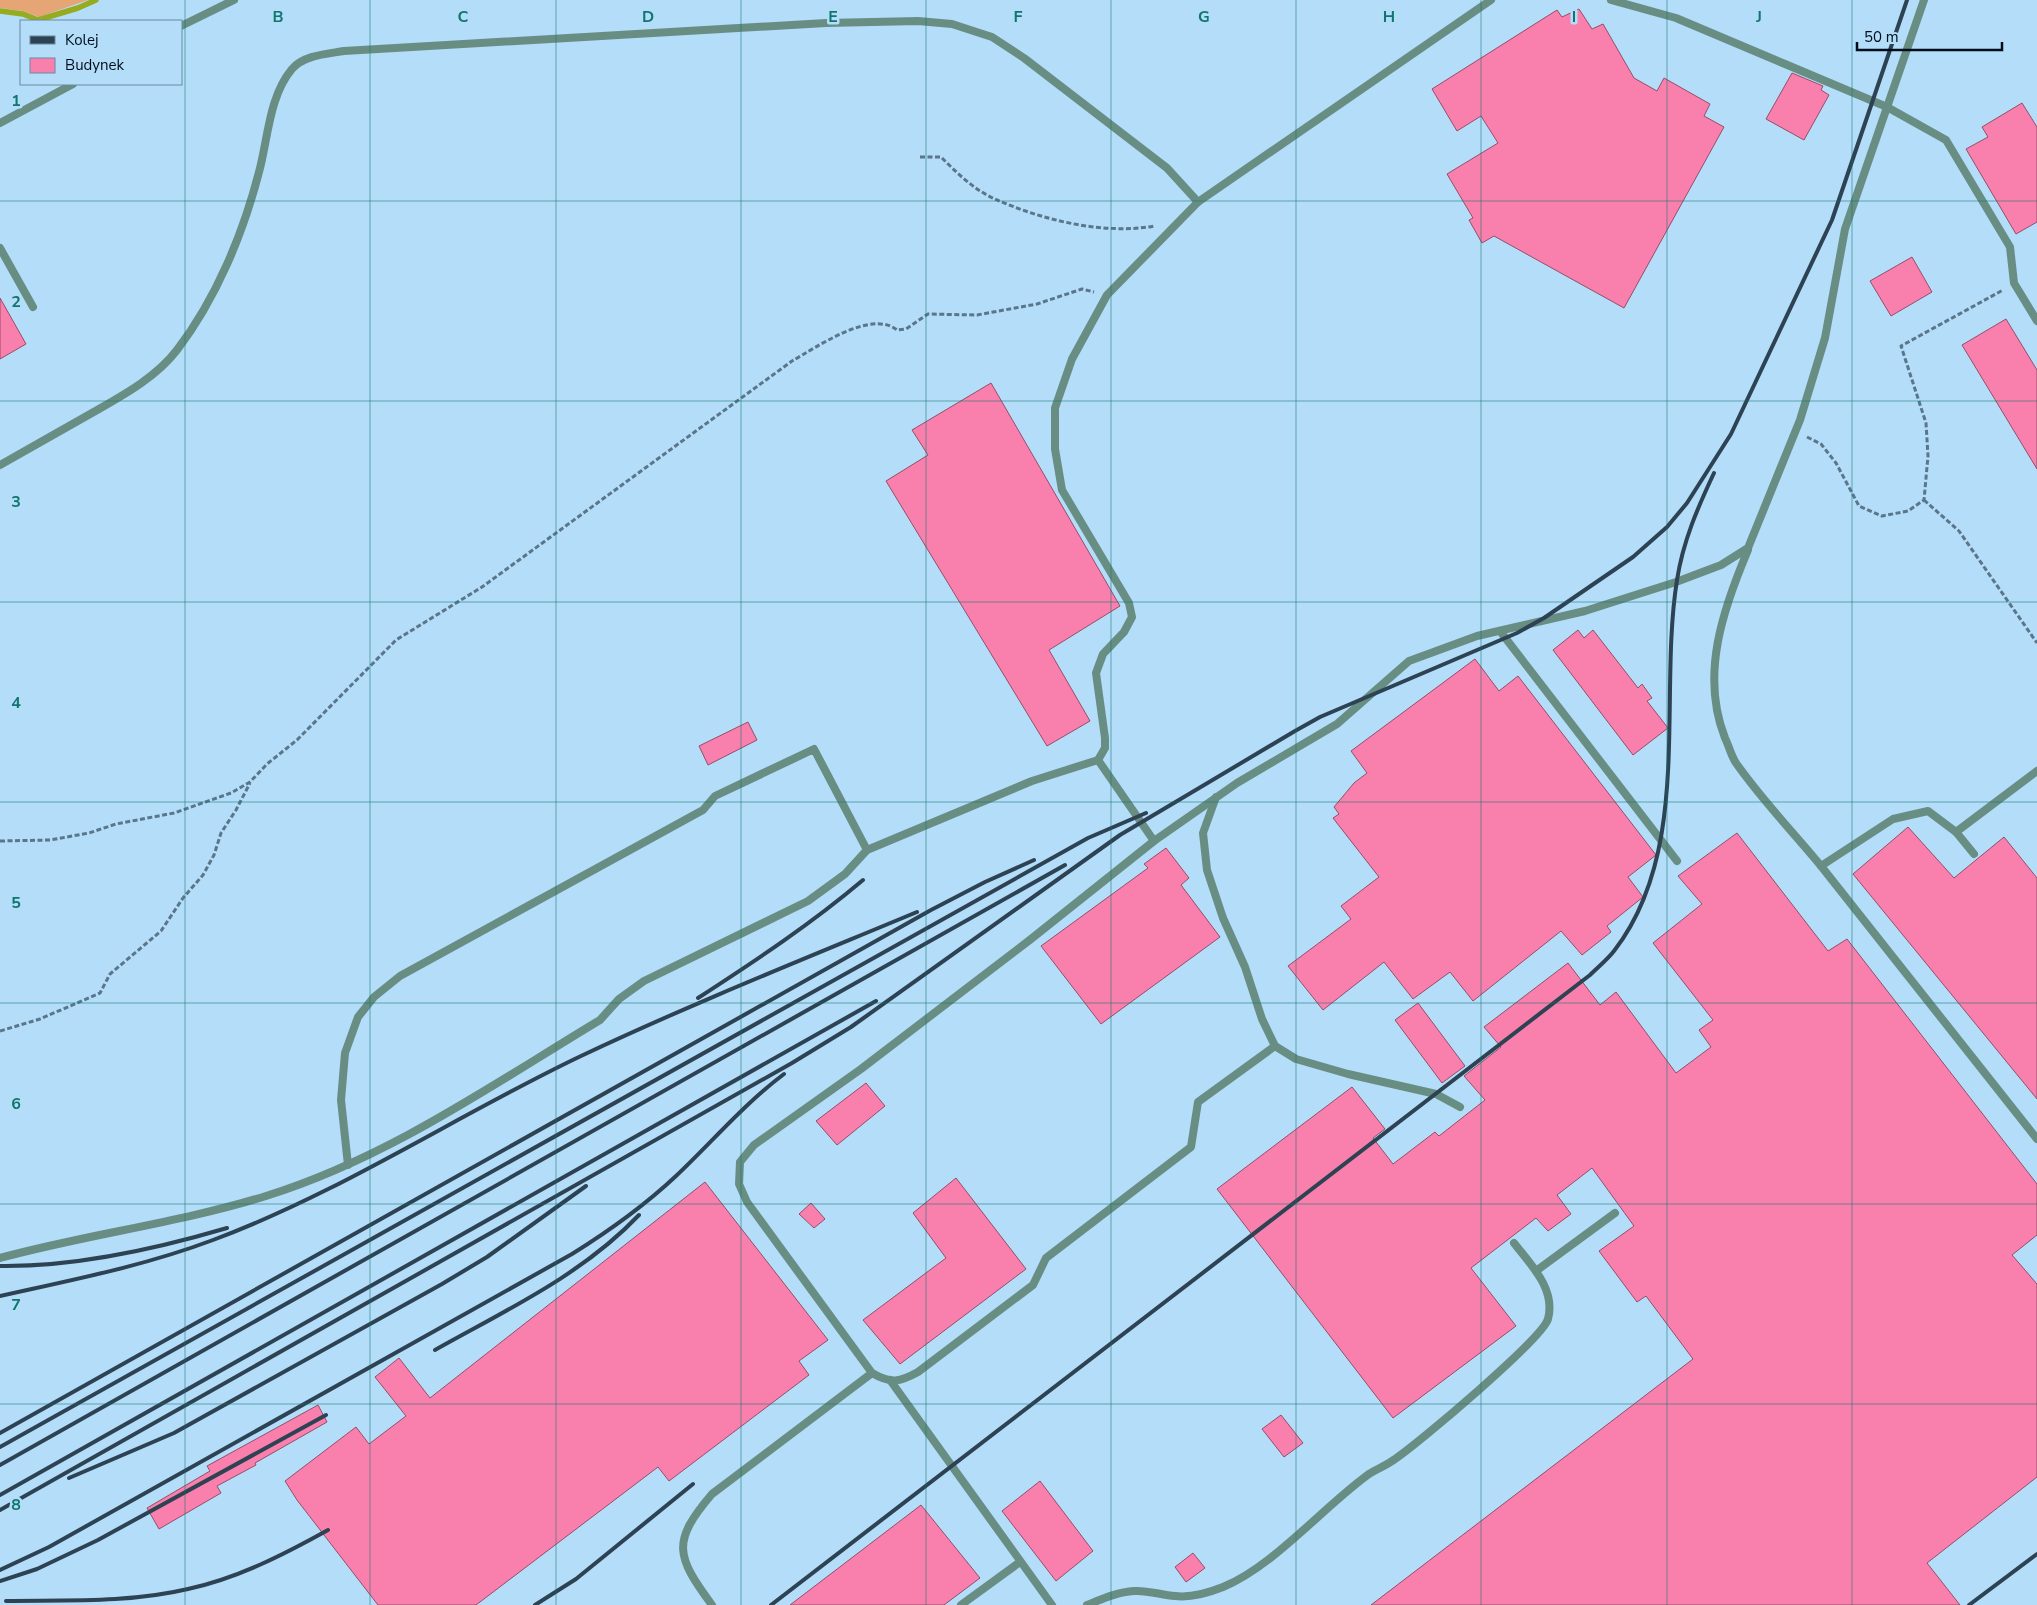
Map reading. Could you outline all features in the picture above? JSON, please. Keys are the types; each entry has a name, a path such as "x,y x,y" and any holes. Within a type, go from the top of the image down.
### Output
{"lane":[{"path":"182,26 234,0"},
{"path":"0,1258 220,1209 267,1196 348,1165 446,1115 600,1020 619,999 644,980 808,901 845,874 867,850 1032,781 1098,760 1104,748 1105,738 1096,673 1103,654 1124,632 1132,617 1129,603 1062,490 1055,449 1055,408 1072,358 1107,294 1198,202 1491,0"},
{"path":"1611,0 1676,18 1887,107 1946,140 2010,246 2014,283 2037,321"},
{"path":"1924,0 1845,229 1825,338 1795,432 1729,596 1719,636 1714,672 1717,717 1735,761 1821,866 2037,1139"},
{"path":"0,465 141,384 176,352 202,314 234,245 259,173 271,117 282,82 293,66 313,56 344,51 826,23 918,21 952,24 992,37 1024,58 1167,168 1198,202"},
{"path":"0,123 71,85"},
{"path":"0,248 33,307"},
{"path":"1275,1046 1198,1102 1191,1147 1046,1258 1033,1285 918,1372 904,1380 890,1380 872,1374 747,1202 739,1184 740,1162 754,1145 868,1063 1031,939 1154,840 1216,798 1336,724 1409,661 1477,636 1585,611 1676,582 1730,560 1748,548"},
{"path":"1500,631 1677,861"},
{"path":"348,1165 341,1100 345,1053 358,1017 374,997 400,976 703,810 715,796 814,749 867,850"},
{"path":"1098,760 1154,840"},
{"path":"1956,832 2037,771"},
{"path":"1216,798 1203,833 1207,870 1223,918 1245,968 1262,1019 1275,1046 1296,1059 1348,1074 1436,1094 1460,1107"},
{"path":"1821,866 1893,819 1928,811 1956,832 1974,854"},
{"path":"1536,1271 1615,1213"},
{"path":"1087,1605 1106,1597 1133,1591 1176,1596 1202,1594 1224,1586 1254,1570 1369,1474 1403,1453 1520,1353 1548,1320 1548,1293 1536,1271 1514,1243"},
{"path":"712,1605 693,1578 682,1554 682,1537 693,1516 712,1494 872,1374"},
{"path":"890,1380 1052,1605"},
{"path":"961,1605 1020,1562"}],"path":[{"path":"920,156 941,157 960,176 993,199 1053,218 1107,230 1178,222"},
{"path":"1924,500 1928,456 1926,423 1901,346 2014,283"},
{"path":"0,1031 40,1019 100,993 110,974 161,931 203,875 214,855 221,833 236,810 250,782 267,764 297,740 396,640 482,586 792,361 826,341 865,324 877,322 890,324 897,330 906,329 928,314 977,315 1037,304 1082,289 1107,294"},
{"path":"1795,432 1821,444 1836,463 1859,506 1882,516 1908,511 1924,500"},
{"path":"1924,500 1959,531 2037,643"},
{"path":"0,841 50,840 89,833 116,824 174,813 230,793 250,782"}],"shaded area":[{"path":"0,0 88,0 39,17 23,11 0,8"}],"building":[{"path":"1579,9 1592,29 1603,24 1634,78 1657,91 1664,78 1710,104 1704,116 1724,127 1624,308 1494,236 1482,243 1469,220 1473,218 1447,174 1498,143 1481,116 1457,131 1432,89 1557,10 1562,17"},
{"path":"1792,73 1823,86 1821,90 1829,95 1804,140 1766,119"},
{"path":"2022,103 2037,127 2037,222 2016,234 1966,149 1988,137 1982,127"},
{"path":"1912,257 1932,292 1891,316 1870,281"},
{"path":"0,298 26,344 0,359"},
{"path":"2006,319 2037,370 2037,469 1962,345"},
{"path":"991,383 1120,606 1049,650 1090,721 1047,746 886,481 928,455 912,430"},
{"path":"1578,630 1584,638 1593,630 1638,688 1642,684 1652,698 1647,701 1668,728 1633,755 1553,650"},
{"path":"1475,659 1499,691 1518,676 1656,855 1628,877 1643,897 1607,926 1611,932 1582,955 1561,931 1473,1001 1450,972 1413,999 1384,962 1323,1010 1288,966 1351,919 1341,906 1379,877 1333,818 1339,814 1334,807 1354,783 1367,773 1351,751"},
{"path":"748,722 757,740 708,765 699,746"},
{"path":"1908,827 1954,878 2004,837 2037,878 2037,1099 1853,874"},
{"path":"1737,833 1828,951 1847,939 2037,1184 2037,1235 2012,1255 2037,1284 2037,1477 1927,1563 1960,1605 1371,1605 1693,1359 1646,1296 1637,1302 1599,1251 1634,1226 1592,1168 1557,1195 1571,1214 1548,1231 1536,1218 1471,1268 1516,1326 1393,1418 1217,1189 1352,1087 1385,1129 1373,1138 1393,1164 1435,1132 1439,1136 1485,1100 1464,1076 1501,1047 1484,1027 1568,963 1600,1005 1616,992 1676,1073 1711,1047 1699,1030 1713,1020 1653,943 1702,904 1678,876"},
{"path":"1166,848 1189,878 1181,885 1220,937 1101,1024 1041,946 1148,868 1144,864"},
{"path":"1418,1003 1465,1066 1442,1083 1395,1020"},
{"path":"866,1083 885,1106 837,1145 816,1121"},
{"path":"956,1178 1026,1269 900,1364 863,1320 946,1258 913,1213"},
{"path":"705,1182 828,1340 799,1361 809,1375 669,1481 658,1467 476,1605 378,1605 297,1500 285,1481 356,1427 369,1444 406,1416 375,1377 399,1358 430,1398"},
{"path":"811,1203 825,1219 814,1228 799,1214"},
{"path":"318,1405 327,1422 217,1486 221,1493 159,1529 147,1508 210,1471 207,1466"},
{"path":"1281,1415 1303,1443 1284,1457 1262,1429"},
{"path":"1040,1481 1093,1551 1056,1581 1002,1511"},
{"path":"921,1505 980,1578 944,1605 790,1605"},
{"path":"1193,1553 1205,1568 1186,1582 1175,1567"}],"waterway":[{"path":"0,11 23,14 38,20 78,8 96,0"}],"railway":[{"path":"0,1510 792,1063 851,1027 1120,835 1295,731 1320,717 1517,633 1544,618 1633,557 1667,527 1687,503 1731,434 1832,220 1907,0"},
{"path":"771,1605 1590,975 1614,951 1639,911 1655,867 1664,820 1668,772 1672,626 1677,580 1687,538 1714,473"},
{"path":"0,1447 1088,838 1146,813"},
{"path":"0,1433 931,910 985,882 1034,860"},
{"path":"0,1465 1065,865"},
{"path":"698,998 803,927 863,880"},
{"path":"0,1296 108,1272 161,1257 213,1240 261,1221 353,1176 581,1056 706,1000 917,912"},
{"path":"0,1495 876,1001"},
{"path":"0,1570 49,1547 572,1254 613,1227 651,1198 755,1098 784,1074"},
{"path":"69,1478 174,1433 442,1284 487,1257 586,1186"},
{"path":"435,1350 516,1306 568,1274 593,1256 639,1215"},
{"path":"0,1266 28,1266 86,1260 143,1250 227,1228"},
{"path":"0,1581 37,1569 98,1540 326,1415"},
{"path":"535,1605 576,1579 693,1484"},
{"path":"6,1601 120,1599 188,1589 225,1579 260,1565 328,1530"},
{"path":"1969,1605 2037,1554"}]}
